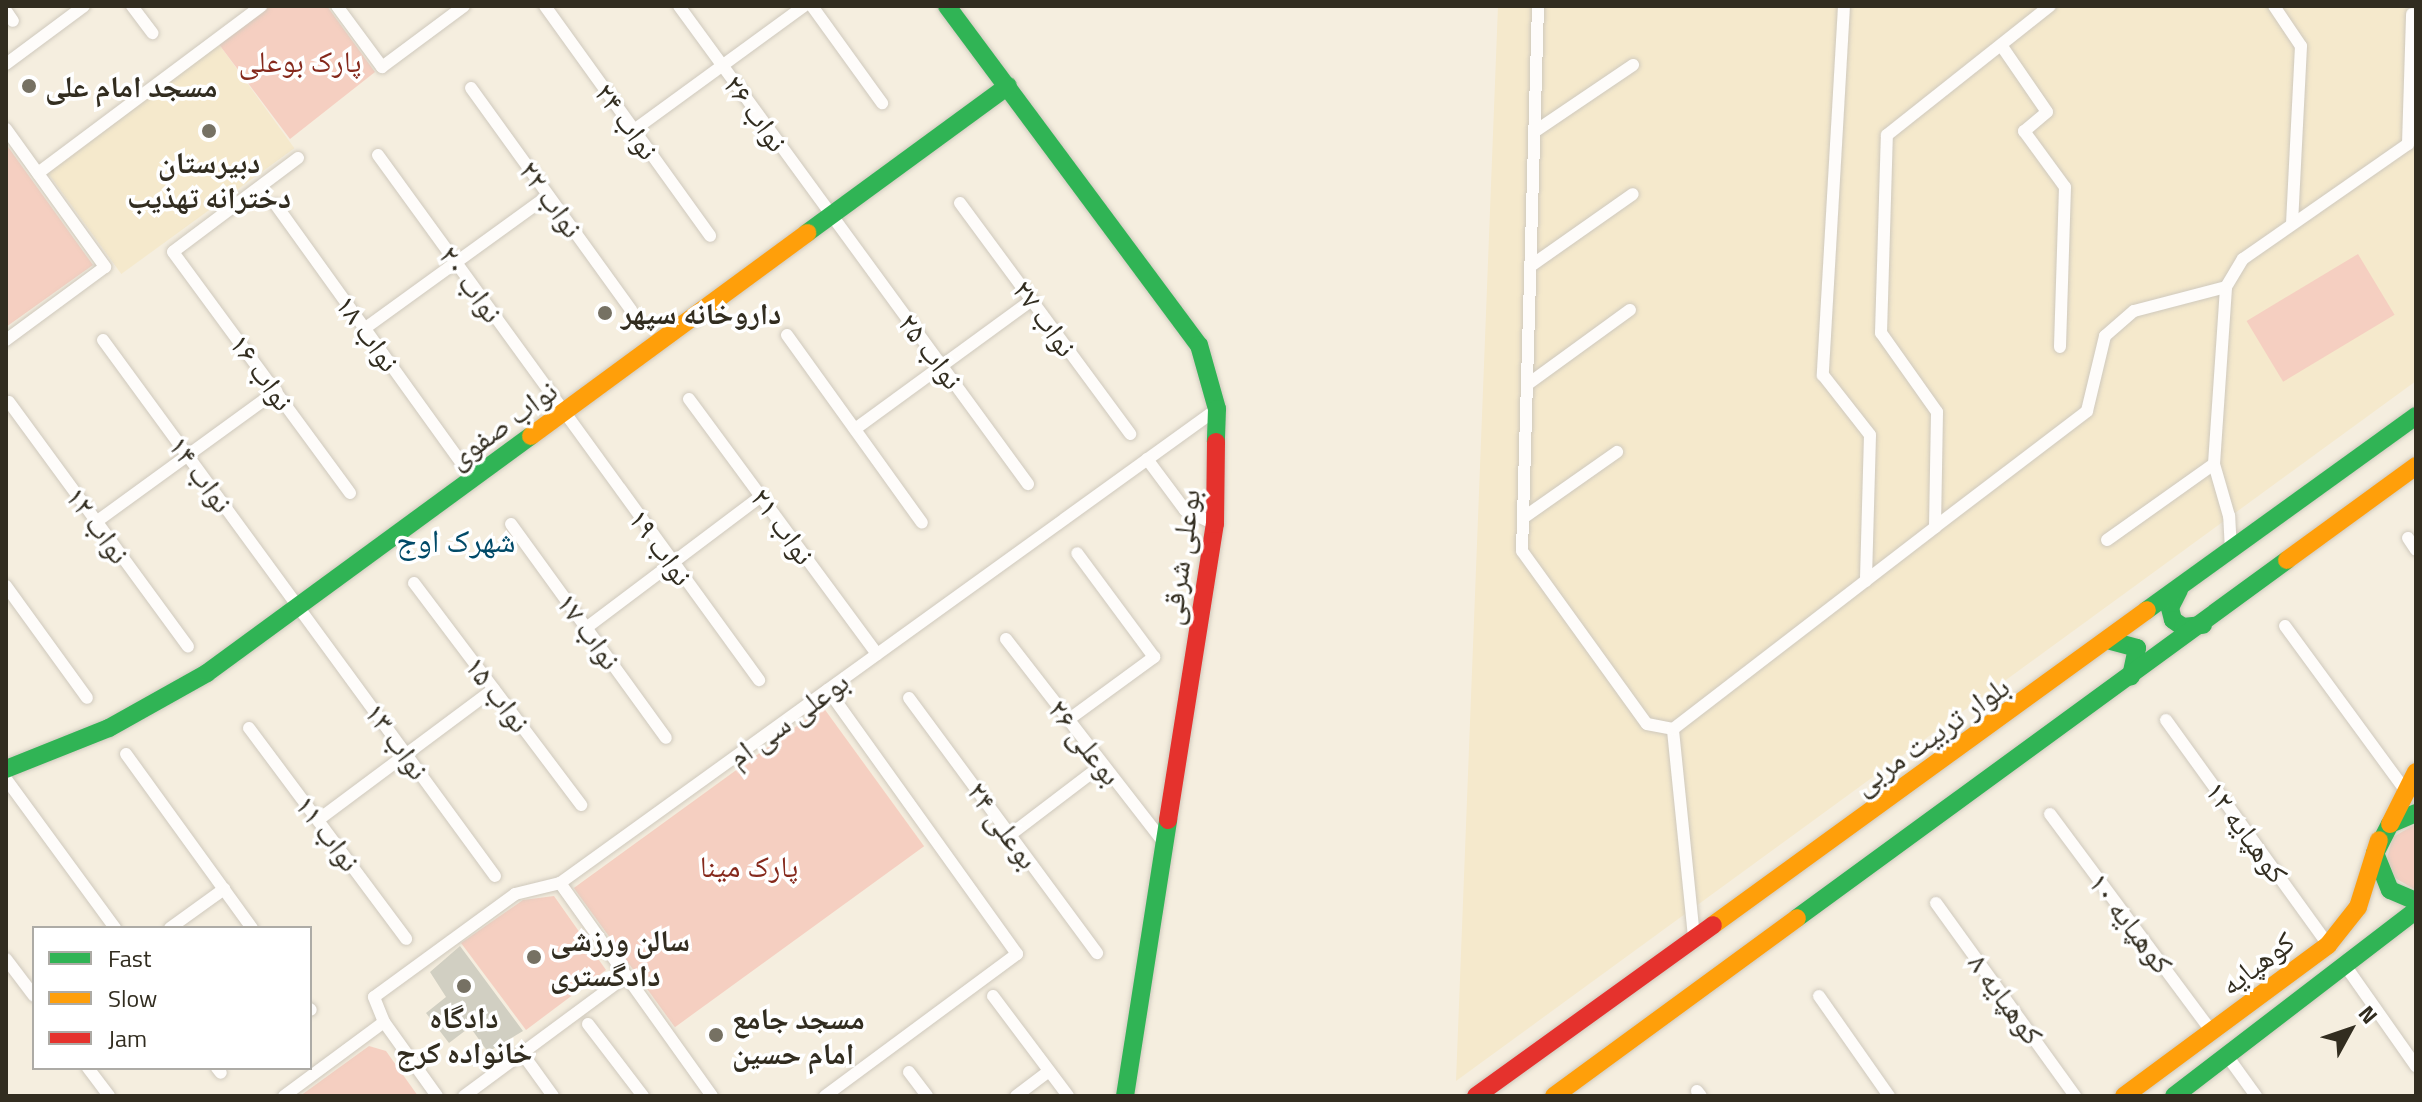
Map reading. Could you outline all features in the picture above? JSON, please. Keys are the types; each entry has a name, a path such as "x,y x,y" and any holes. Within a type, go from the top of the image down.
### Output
{"main road":[{"name":"بوعلی شرقی","path":"947,6 1169,297 1199,345 1217,409 1215,524 1125,1096"},
{"name":"نواب صفوی","path":"6,769 109,728 207,673 832,219 1008,86"},
{"name":"بلوار تربیت مربی","path":"1476,1096 2111,641 2416,416"},
{"path":"1554,1096 2203,625 2416,466"},
{"path":"2179,590 2170,608 2173,620 2183,627 2203,625"},
{"path":"2111,641 2137,648 2131,676"},
{"path":"2390,824 2416,772"},
{"path":"2390,824 2416,813"},
{"name":"کوهپایه","path":"2124,1096 2328,945 2358,907 2379,840 2390,824"},
{"path":"2379,840 2382,879 2416,901"},
{"name":"کوهپایه","path":"2174,1096 2347,968 2416,910"}],"street":[{"path":"6,64 84,6"},
{"path":"132,6 152,33"},
{"path":"38,173 261,6"},
{"path":"337,6 382,67 464,6"},
{"name":"نواب ۲۴","path":"545,6 710,236"},
{"name":"نواب ۲۶","path":"679,6 832,219"},
{"path":"634,130 804,6"},
{"path":"812,6 882,103"},
{"path":"1538,6 1537,130 1522,551 1647,724 1673,729 2087,411 2105,336 2134,311 2226,287"},
{"path":"1844,6 1823,375 1870,435 1866,581"},
{"path":"1935,527 1937,412 1881,333 1887,135 2050,6"},
{"path":"2274,6 2301,46 2292,223"},
{"path":"2231,551 2229,516 2214,464 2226,287 2243,259 2408,144 2412,14"},
{"path":"2001,45 2047,112 2024,131 2065,187 2060,347"},
{"path":"1537,130 1633,65"},
{"name":"نواب ۲۲","path":"471,88 631,310"},
{"path":"6,129 105,267 6,340"},
{"name":"نواب ۲۰","path":"378,155 565,413"},
{"name":"نواب ۱۶","path":"298,158 173,252 350,493"},
{"path":"1532,265 1633,194"},
{"path":"364,329 548,196"},
{"name":"نواب ۲۷","path":"960,203 1130,434"},
{"name":"نواب ۱۸","path":"276,205 460,461"},
{"name":"نواب ۲۵","path":"832,219 1028,484"},
{"path":"855,429 1032,300"},
{"path":"1528,384 1630,310"},
{"path":"787,335 922,523"},
{"name":"نواب ۱۴","path":"103,340 298,607"},
{"path":"96,522 276,391"},
{"name":"نواب ۲۱","path":"689,399 877,654"},
{"name":"نواب ۱۲","path":"9,402 188,647"},
{"name":"بوعلی سی ام","path":"384,1022 374,997 515,894 560,883 1217,409"},
{"name":"نواب ۱۹","path":"565,413 759,680"},
{"path":"1523,518 1617,452"},
{"path":"1147,459 1185,510 1215,524"},
{"path":"2107,540 2214,464"},
{"path":"586,628 761,496"},
{"name":"نواب ۱۷","path":"511,524 666,738"},
{"path":"2408,538 2416,550"},
{"path":"1068,720 1154,657 1077,553"},
{"name":"نواب ۱۵","path":"414,583 581,805"},
{"path":"8,595 87,698"},
{"name":"نواب ۱۳","path":"298,607 495,876"},
{"path":"2285,626 2405,790"},
{"name":"بوعلی ۲۶","path":"1006,639 1166,845"},
{"path":"318,820 494,689"},
{"path":"825,1096 1017,954 828,690"},
{"name":"بوعلی ۲۴","path":"909,698 1097,953"},
{"name":"کوهپایه ۱۲","path":"2166,720 2328,945"},
{"name":"نواب ۱۱","path":"249,728 406,939"},
{"path":"1673,729 1694,937"},
{"path":"126,754 251,926"},
{"path":"1010,835 1102,765"},
{"path":"6,779 114,926"},
{"name":"کوهپایه ۱۰","path":"2050,814 2212,1032"},
{"path":"560,883 712,1096"},
{"path":"173,926 224,889"},
{"name":"کوهپایه ۸","path":"1936,903 2075,1096"},
{"path":"6,959 32,993"},
{"path":"2347,968 2416,1066"},
{"path":"473,1093 625,977"},
{"path":"993,996 1068,1096"},
{"path":"1819,996 1889,1096"},
{"path":"284,1096 384,1022 437,1096"},
{"path":"588,1024 643,1096"},
{"path":"522,1053 553,1096"},
{"path":"2228,1057 2256,1096"},
{"path":"90,1070 109,1096"},
{"path":"1016,1096 1049,1071"},
{"path":"909,1072 927,1096"}],"shaded area":[{"path":"1498,6 2416,6 2416,381 1456,1081"},
{"path":"218,43 294,148 121,274 45,169"}],"green space":[{"name":"پارک بوعلی","path":"269,6 327,6 375,72 290,139 218,43"},
{"path":"6,144 93,265 6,327"},
{"path":"2358,254 2395,315 2283,382 2247,321"},
{"name":"پارک مینا","path":"823,707 924,846 675,1027 574,888"},
{"path":"2416,824 2416,890 2395,878 2387,858 2393,837"},
{"name":"سالن ورزشی دادگستری","path":"554,896 606,970 526,1030 461,943 523,900"},
{"path":"369,1046 386,1051 418,1096 300,1096"}],"building":[{"name":"دادگاه خانواده کرج","path":"460,946 523,1031 488,1052 470,1027 449,1043 426,1013 446,997 430,972"}],"traffic: fast":[{"path":"947,6 1199,345 1217,409 1216,442"},
{"path":"807,233 1008,86"},
{"path":"2147,610 2416,416"},
{"path":"6,769 109,728 207,673 531,436"},
{"path":"1797,918 2287,560"},
{"path":"2179,590 2170,608 2173,620 2183,627 2203,625"},
{"path":"2111,641 2137,648 2131,676"},
{"path":"2416,813 2390,824 2375,853 2390,890 2416,901"},
{"path":"1125,1096 1168,820"},
{"path":"2174,1096 2416,910"}],"traffic: slow":[{"path":"531,436 807,233"},
{"path":"2287,560 2416,466"},
{"path":"1713,925 2147,610"},
{"path":"2390,824 2416,772"},
{"path":"2124,1096 2328,945 2358,907 2379,840"},
{"path":"1554,1096 1797,918"}],"traffic: jam":[{"path":"1168,820 1215,524 1216,442"},
{"path":"1476,1096 1713,925"}],"place":[{"name":"مسجد امام علی","path":"29,86"},
{"name":"دبیرستان دخترانه تهذیب","path":"209,131"},
{"name":"داروخانه سپهر","path":"605,313"},
{"name":"سالن ورزشی دادگستری","path":"534,957"},
{"name":"دادگاه خانواده کرج","path":"464,986"},
{"name":"مسجد جامع امام حسین","path":"716,1035"}],"district":[{"name":"شهرک اوج","path":"456,540"}]}
